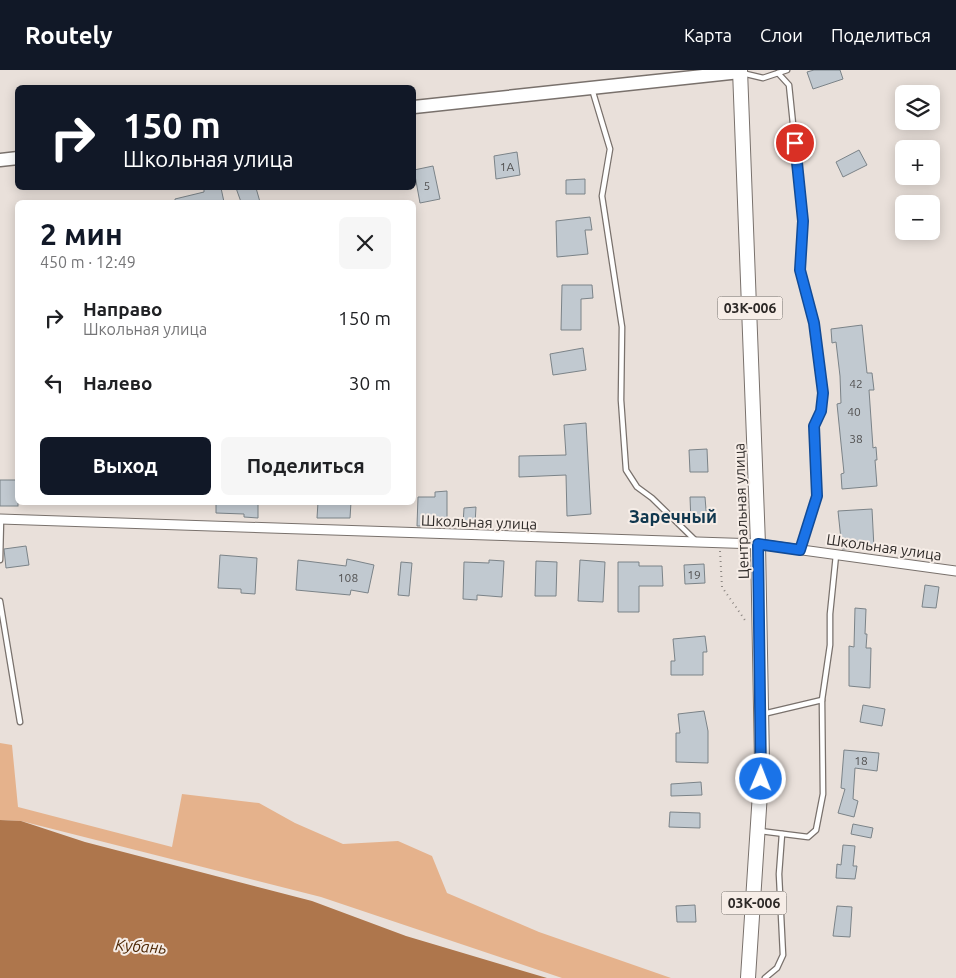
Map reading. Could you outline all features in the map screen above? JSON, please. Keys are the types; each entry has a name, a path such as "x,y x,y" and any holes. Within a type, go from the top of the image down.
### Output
{"main road":[{"name":"Центральная улица","path":"740,71 758,544 762,762 748,978"}],"street":[{"path":"416,107 740,71"},
{"path":"0,160 15,158"},
{"name":"Школьная улица","path":"0,519 758,544 956,570"}],"lane":[{"path":"740,71 763,78 787,70"},
{"path":"778,73 789,85 803,221 800,270 814,323 823,393 821,411 814,426 817,496 800,550"},
{"path":"591,88 610,149 602,196 622,327 621,400 626,470 637,487 652,498 697,543"},
{"path":"0,519 0,560"},
{"path":"759,831 808,837 816,830 823,794 822,700 830,645 830,614 836,555"},
{"path":"0,600 20,722"},
{"path":"761,714 822,700"},
{"path":"765,978 777,968 784,955 779,874 782,834"}],"path":[{"path":"719,544 722,587 750,627"}],"shaded area":[{"path":"0,743 12,745 18,807 172,847 182,794 259,803 295,823 343,844 398,841 432,856 447,893 539,932 671,978 562,978 321,897 21,821 0,820"}],"water":[{"name":"Кубань","path":"0,820 21,821 85,842 312,901 406,936 547,978 0,978"}],"building":[{"path":"814,70 840,70 843,79 813,89 807,72"},
{"path":"859,150 867,165 843,177 836,162"},
{"path":"517,152 520,175 496,179 494,156"},
{"path":"433,166 440,199 420,203 416,170"},
{"path":"585,179 585,194 566,194 566,180"},
{"path":"204,190 221,190 224,200 175,200 175,199 204,192"},
{"path":"237,190 257,190 259,200 240,200"},
{"path":"590,217 592,230 585,230 588,254 557,257 556,221"},
{"path":"562,285 592,285 593,298 581,299 581,330 561,330"},
{"path":"862,325 867,373 872,373 874,390 869,390 873,448 876,447 877,486 842,489 841,474 844,473 837,404 841,403 840,376 836,342 832,343 831,329"},
{"path":"583,348 586,370 553,375 550,354"},
{"path":"586,423 591,514 567,516 566,475 519,477 519,456 566,455 564,425"},
{"path":"707,449 708,472 690,472 689,450"},
{"path":"0,480 15,480 15,505 18,506 0,506"},
{"path":"447,491 447,526 417,526 418,497 435,497 435,492"},
{"path":"690,497 705,497 707,522 691,523"},
{"path":"216,505 258,505 258,518 244,517 244,514 216,513"},
{"path":"318,505 351,505 350,518 317,518"},
{"path":"476,507 475,524 463,524 464,508"},
{"path":"872,509 874,548 842,549 838,511"},
{"path":"26,546 29,565 6,568 4,549"},
{"path":"220,555 257,558 255,594 241,593 241,589 218,588"},
{"path":"347,559 374,565 368,593 351,590 350,595 296,590 298,560 346,566"},
{"path":"489,560 504,561 502,597 477,595 477,600 463,599 464,562 489,563"},
{"path":"580,560 605,562 603,602 578,601"},
{"path":"536,561 557,562 556,596 535,596"},
{"path":"401,562 412,563 409,596 398,595"},
{"path":"618,562 639,562 639,566 662,566 663,586 639,586 639,612 618,612"},
{"path":"704,564 705,583 685,584 684,565"},
{"path":"925,585 939,587 936,608 922,607"},
{"path":"855,608 866,609 866,648 871,648 870,688 849,686 849,646 854,647"},
{"path":"705,636 707,652 703,652 703,675 671,675 671,661 675,661 673,639"},
{"path":"863,705 885,709 882,726 860,722"},
{"path":"704,711 708,731 708,763 676,762 676,733 680,733 678,714"},
{"path":"844,750 879,753 877,771 855,768 853,799 858,801 854,817 838,813 845,789 841,788"},
{"path":"701,782 702,795 671,796 671,784"},
{"path":"670,812 700,813 700,828 669,827"},
{"path":"853,824 873,828 871,838 851,834"},
{"path":"843,845 855,846 853,866 857,866 855,879 836,878 837,864 841,865"},
{"path":"695,905 696,922 677,922 676,906"},
{"path":"837,906 852,907 850,937 833,936"}],"district":[{"name":"Заречный","path":"673,516"}],"route":[{"path":"761,779 758,544 800,550 817,496 814,426 821,411 823,393 814,323 800,270 803,221 795,143"}]}
